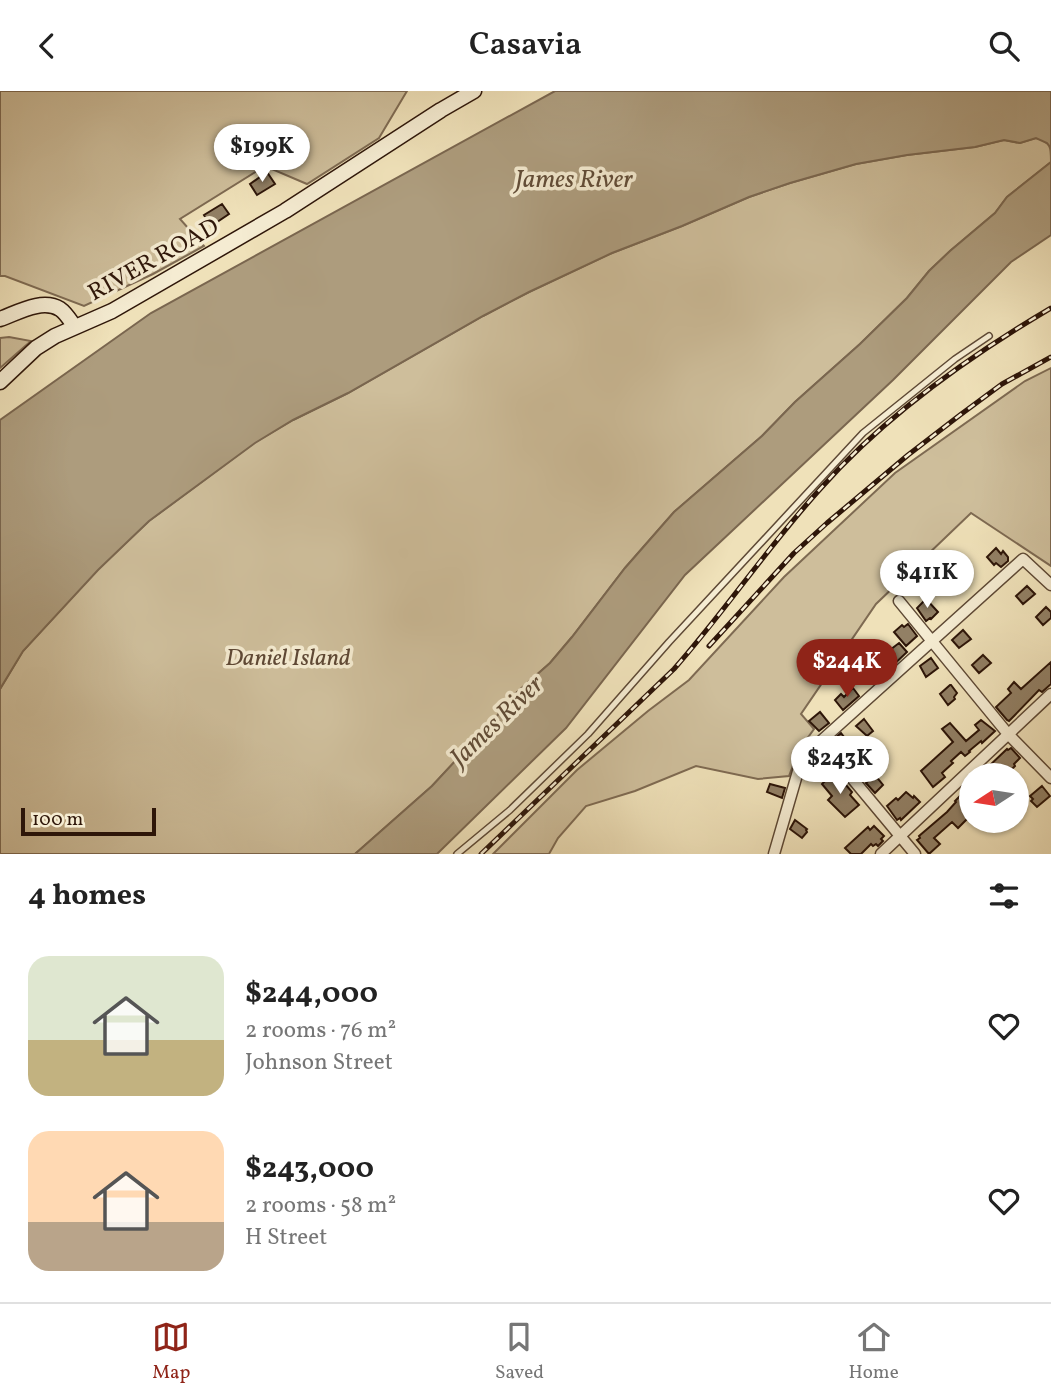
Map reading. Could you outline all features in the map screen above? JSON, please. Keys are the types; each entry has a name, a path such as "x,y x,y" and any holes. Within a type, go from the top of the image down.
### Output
{"street":[{"name":"RIVER ROAD","path":"0,382 36,348 55,336 112,311 285,212 474,91"},
{"path":"0,319 49,305 63,311 74,326"},
{"path":"774,854 801,761 821,741 1023,559 1051,585"},
{"path":"899,601 1008,734 1051,778"},
{"path":"881,854 1051,694"},
{"path":"821,741 915,854"}],"lane":[{"path":"457,854 510,810 587,734 863,433 955,359 989,336"}],"green space":[{"path":"0,91 407,91 379,138 307,184 265,166 180,219 204,246 153,274 84,306 0,276"},
{"name":"Daniel Island","path":"1036,138 1045,141 1049,146 1051,162 1007,197 995,213 929,271 907,298 860,344 795,402 762,436 674,512 625,568 550,663 515,694 432,786 355,854 0,854 0,689 23,651 98,569 149,521 254,443 529,292 612,253 749,197 856,164 975,147 1004,140 1020,143"},
{"path":"0,338 31,341 0,368"},
{"path":"1051,368 1051,566 971,513 876,604 801,714 814,729 799,750 789,776 758,779 696,766 635,791 586,806 558,838 549,854 493,854 577,770 689,680 784,577 895,473 1025,381"}],"water":[{"name":"James River","path":"555,91 1051,91 1051,148 1036,138 1020,143 1004,140 975,147 856,164 749,197 612,253 529,292 348,393 293,420 255,443 149,521 98,570 23,651 0,689 0,420 151,313"},
{"name":"James River","path":"1051,162 1051,235 1011,262 893,380 685,575 566,728 437,854 355,854 432,786 515,694 550,663 625,568 674,512 762,436 795,402 860,344 907,298 929,271 995,213 1007,197"}],"building":[{"path":"267,172 275,184 257,195 250,184"},
{"path":"222,204 229,214 211,226 204,215"},
{"path":"996,548 1008,557 1008,561 1001,567 996,563 994,565 987,557"},
{"path":"1027,586 1035,594 1023,604 1016,596"},
{"path":"926,599 938,612 926,621 917,608"},
{"path":"1046,607 1051,612 1051,618 1043,625 1036,617"},
{"path":"908,624 917,636 906,646 894,632 902,625 904,627"},
{"path":"963,630 971,639 959,648 952,640"},
{"path":"899,643 907,652 886,672 874,659 883,649 886,653"},
{"path":"983,655 991,663 979,673 972,665"},
{"path":"931,658 938,668 926,677 920,666"},
{"path":"1051,662 1051,684 1042,692 1039,690 1007,720 996,707 1011,693 1008,689 1014,682 1021,689"},
{"path":"950,685 957,693 948,705 940,694"},
{"path":"853,688 859,696 843,710 835,700 841,694 844,697"},
{"path":"820,712 829,723 819,731 809,721"},
{"path":"864,719 873,731 867,736 856,726"},
{"path":"981,720 995,731 965,756 961,752 951,761 953,763 942,773 945,777 933,787 921,771 953,742 942,729 950,723 966,741 979,730 975,725"},
{"path":"841,733 848,742 838,750 832,741"},
{"path":"1011,748 1020,758 1015,763 992,763 1007,749"},
{"path":"831,775 844,787 846,785 859,805 845,817 828,800 832,796 822,784"},
{"path":"875,775 883,785 875,793 866,783"},
{"path":"770,784 785,788 782,798 767,792"},
{"path":"1042,786 1050,796 1037,807 1030,796"},
{"path":"906,792 920,802 901,820 897,820 887,806"},
{"path":"959,797 959,827 952,822 934,838 940,844 929,854 917,840"},
{"path":"795,820 807,829 802,838 790,829"},
{"path":"874,826 884,836 878,846 871,844 861,854 851,854 845,848 868,827 870,830"}],"railway":[{"path":"481,854 674,669 822,487 873,436 959,367 1051,308"},
{"path":"709,646 794,553 827,523 960,415 1002,384 1051,357"}]}
